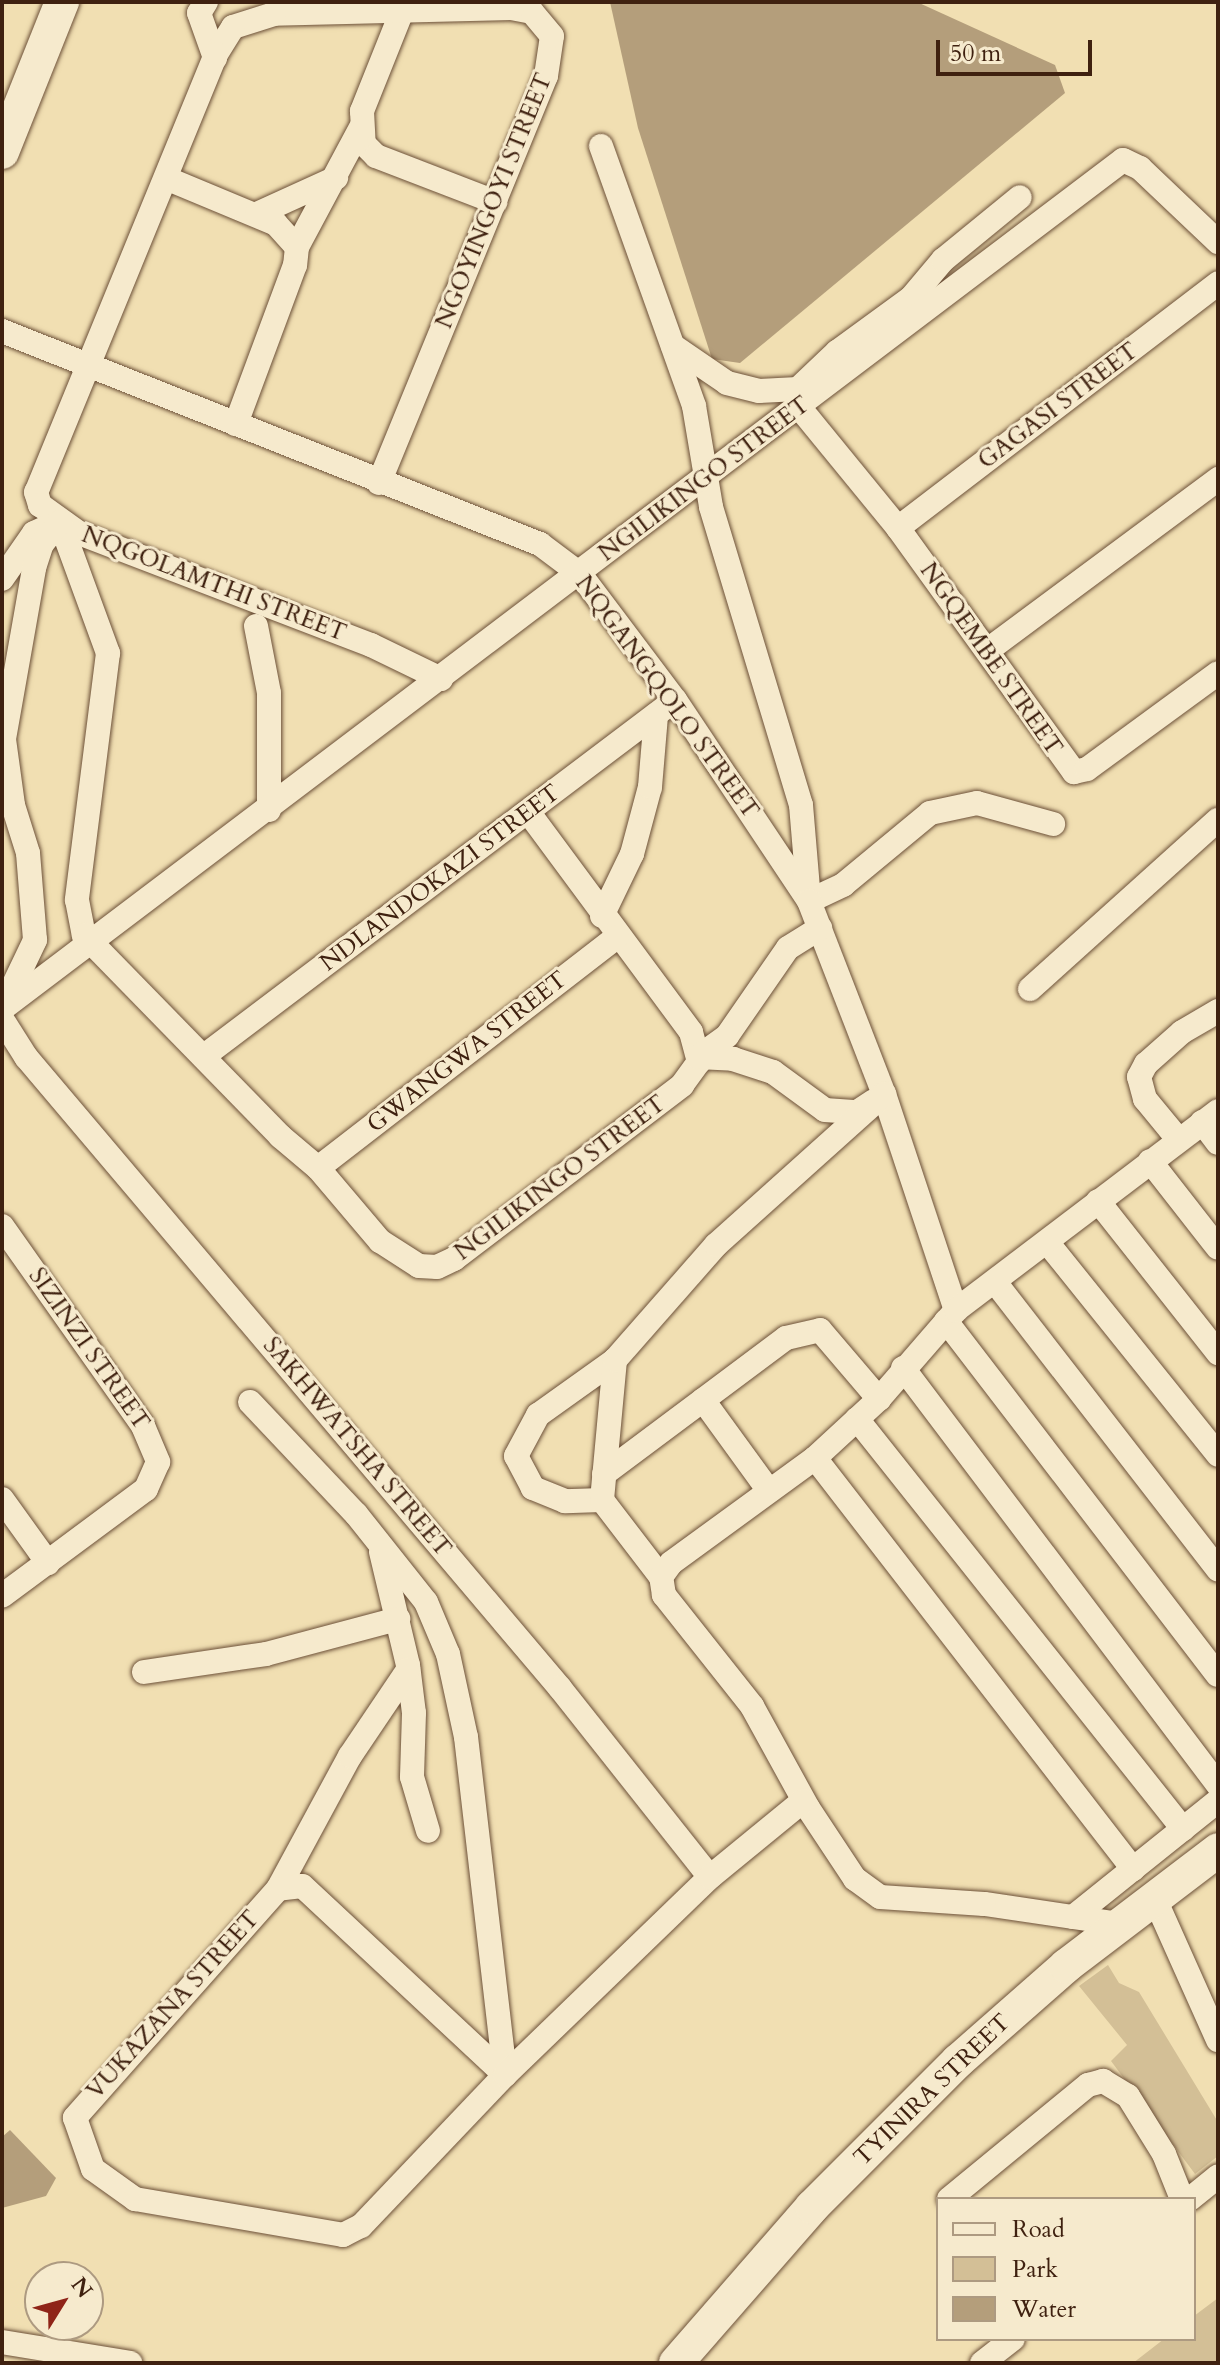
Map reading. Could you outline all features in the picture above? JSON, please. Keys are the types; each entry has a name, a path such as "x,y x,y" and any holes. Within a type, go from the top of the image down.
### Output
{"street":[{"path":"2,152 62,2"},
{"path":"206,2 199,13 215,58"},
{"name":"NGOYINGOYI STREET","path":"91,368 215,58 233,27 250,19 512,8 545,22 553,52 546,76 379,483"},
{"path":"236,424 295,265 297,247 360,129 402,11"},
{"path":"360,129 364,144 376,156 495,202"},
{"path":"601,146 694,406 704,480 801,805 809,901 843,885 940,810 977,803 1053,824"},
{"name":"NGILIKINGO STREET","path":"2,1008 269,810 1123,160 1140,168 1218,242"},
{"path":"257,214 336,178"},
{"path":"168,179 276,224 297,247"},
{"path":"673,346 727,383 759,391 798,389 837,352 911,298 943,260 1020,197"},
{"name":"GAGASI STREET","path":"898,528 1218,283"},
{"name":"NQGANGQOLO STREET","path":"2,331 379,483 540,544 580,574 666,708 809,901 884,1094 951,1316 1218,1675"},
{"name":"NQGOLAMTHI STREET","path":"91,368 67,408 36,492 40,505 60,522 371,645 441,679"},
{"name":"NGQEMBE STREET","path":"799,407 898,528 1074,772 1087,769 1218,673"},
{"path":"988,650 1217,481"},
{"path":"2,579 34,533 60,522"},
{"path":"2,1008 25,969 35,940 28,853 6,793 3,736 34,568 42,544 60,522"},
{"path":"60,522 108,653 77,900 84,935 93,942"},
{"path":"256,626 269,693 269,810"},
{"path":"602,916 632,854 666,708"},
{"name":"NDLANDOKAZI STREET","path":"204,1056 666,708"},
{"path":"528,812 617,937 691,1032 698,1057"},
{"path":"1030,989 1218,820"},
{"path":"698,1057 727,1036 788,948 820,928"},
{"name":"GWANGWA STREET","path":"318,1168 617,937"},
{"name":"NGILIKINGO STREET","path":"93,942 318,1168 398,1257 437,1267 454,1259 682,1085 694,1072 698,1057"},
{"path":"1178,1139 1145,1099 1139,1077 1146,1064 1182,1032 1218,1011"},
{"name":"SAKHWATSHA STREET","path":"2,1019 26,1057 560,1688 710,1877"},
{"path":"698,1057 733,1059 773,1072 825,1110 857,1112 884,1094"},
{"path":"602,1500 565,1501 533,1488 516,1456 538,1415 615,1360 716,1245 884,1094"},
{"path":"661,1577 671,1563 815,1458 879,1399 951,1316 1098,1201 1210,1117 1218,1143"},
{"path":"1150,1161 1218,1248"},
{"path":"1098,1201 1218,1353"},
{"name":"SIZINZI STREET","path":"2,1226 143,1426 158,1462 146,1489 2,1596"},
{"path":"1047,1242 1218,1455"},
{"path":"995,1282 1218,1570"},
{"path":"604,1474 786,1338 820,1330 879,1399"},
{"path":"615,1360 602,1500 661,1577 664,1595 752,1706 803,1801 855,1879 880,1897 1120,1924"},
{"path":"903,1368 1218,1785"},
{"path":"703,1400 769,1491"},
{"path":"250,1402 376,1539 426,1602 448,1654 466,1737 505,2075"},
{"path":"857,1419 1183,1829"},
{"path":"815,1458 1133,1869"},
{"path":"2,1499 48,1563"},
{"path":"376,1539 408,1670 414,1713 412,1777 428,1831"},
{"path":"144,1672 266,1654 398,1619"},
{"path":"278,1889 350,1756 408,1670"},
{"name":"VUKAZANA STREET","path":"505,2075 302,1886 278,1889 84,2103 75,2118 93,2169 135,2199 343,2235 361,2226 505,2075 710,1877 803,1801"},
{"path":"1073,1917 1218,1801"},
{"name":"TYINIRA STREET","path":"676,2363 812,2207 906,2112 1120,1924 1218,1850"},
{"path":"1154,1897 1212,2006 1218,2040"},
{"path":"951,2197 1088,2085 1103,2081 1128,2096 1164,2154 1181,2197"},
{"path":"1192,2197 1218,2176"},
{"path":"982,2363 1010,2341"},
{"path":"2,2342 130,2363"}],"green space":[{"path":"1108,1965 1119,1983 1139,1992 1218,2122 1218,2156 1195,2174 1111,2061 1127,2045 1079,1986"},
{"path":"1218,2298 1218,2363 1133,2363 1161,2341 1196,2341 1196,2314"}],"water":[{"path":"610,2 917,2 1055,65 1065,93 740,363 712,359 638,128"},
{"path":"10,2130 56,2178 46,2196 2,2208 2,2137"}]}
